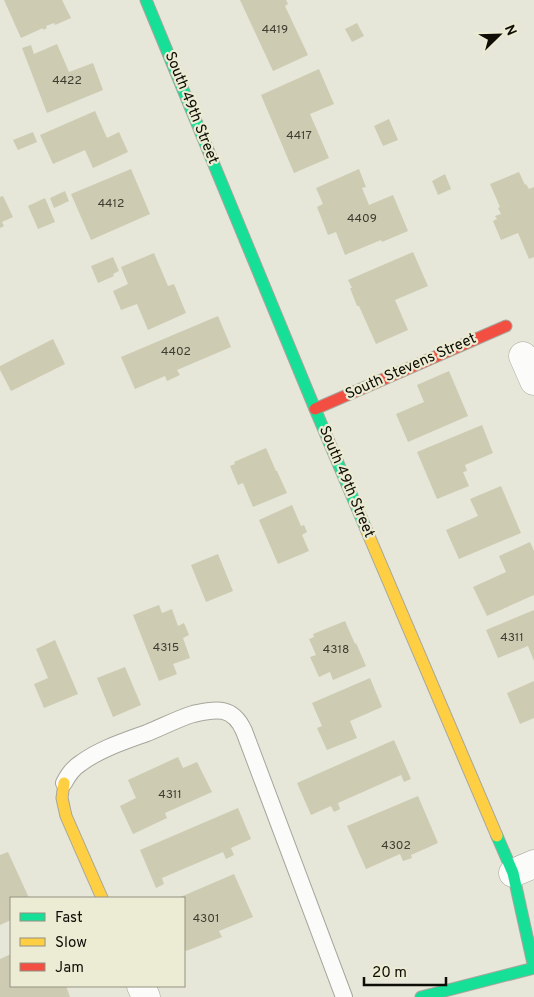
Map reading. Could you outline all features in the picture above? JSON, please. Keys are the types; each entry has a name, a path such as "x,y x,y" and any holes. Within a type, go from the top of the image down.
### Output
{"street":[{"name":"South 49th Street","path":"152,2 316,409 523,868 534,968"},
{"name":"South Stevens Street","path":"316,409 506,326"},
{"path":"523,356 534,381"},
{"path":"64,783 62,798 66,816 102,897"},
{"path":"421,997 534,968"}],"lane":[{"path":"64,783 74,768 81,763 126,741 193,714 210,710 224,711 231,714 241,724 244,731 344,997"}],"building":[{"path":"4,0 62,0 71,18 55,25 54,23 46,26 47,28 43,30 43,28 21,38"},
{"path":"240,0 286,0 288,4 285,6 308,55 273,71"},
{"path":"357,23 364,36 352,42 345,29"},
{"path":"57,44 69,72 93,63 103,90 47,113 22,48 31,45 34,54"},
{"path":"319,69 334,104 310,114 329,158 294,173 261,95"},
{"path":"95,111 107,138 119,132 128,152 93,168 85,150 53,164 40,135"},
{"path":"389,119 398,140 383,146 374,126"},
{"path":"33,132 37,142 18,150 13,140"},
{"path":"131,169 150,214 91,240 71,194"},
{"path":"359,169 366,187 362,188 369,205 393,195 408,231 345,255 336,232 328,235 317,207 323,204 316,188"},
{"path":"519,172 529,189 534,187 534,257 529,259 518,233 501,240 493,221 497,219 495,216 501,214 490,184"},
{"path":"445,174 451,189 438,195 432,181"},
{"path":"65,191 69,201 54,208 50,198"},
{"path":"3,196 13,217 2,222 4,226 0,228 0,197"},
{"path":"45,198 55,222 38,229 28,206"},
{"path":"413,252 428,286 395,300 408,330 376,344 359,306 357,306 348,280"},
{"path":"154,253 168,286 174,284 186,313 148,330 137,304 121,310 113,291 128,284 121,267"},
{"path":"113,257 119,271 113,274 114,276 98,283 91,266"},
{"path":"218,316 231,347 177,370 180,375 167,381 165,376 135,389 121,357"},
{"path":"53,339 65,364 11,391 0,370 0,366"},
{"path":"449,371 468,416 408,442 396,414 424,402 417,385"},
{"path":"482,425 493,453 465,465 467,471 463,472 469,486 437,499 417,452"},
{"path":"266,448 287,493 253,507 243,483 238,485 230,466 235,464 234,462"},
{"path":"501,486 521,533 459,559 446,530 478,516 470,499"},
{"path":"292,505 301,526 304,525 307,532 302,535 309,551 278,564 259,520"},
{"path":"530,542 534,551 534,595 487,616 473,587 506,572 499,556"},
{"path":"218,554 233,591 206,602 191,565"},
{"path":"159,605 162,613 172,609 178,626 184,623 189,635 183,638 190,658 173,664 177,674 159,681 133,615"},
{"path":"534,610 534,661 528,646 498,658 486,630"},
{"path":"345,621 366,666 333,680 330,672 319,677 310,657 316,655 309,639 314,637 313,634"},
{"path":"55,640 78,694 44,708 34,684 48,678 36,649"},
{"path":"125,667 141,705 113,717 97,678"},
{"path":"370,678 382,707 350,721 357,738 327,750 317,728 322,726 312,703"},
{"path":"534,681 534,718 520,724 507,693"},
{"path":"394,740 411,779 404,782 401,775 338,803 340,809 334,812 331,806 311,815 297,783"},
{"path":"178,757 183,768 197,762 212,792 165,813 167,818 133,834 120,806 136,798 128,780"},
{"path":"418,796 438,843 411,855 412,858 403,861 400,854 366,869 347,826"},
{"path":"238,808 251,839 231,848 234,855 226,859 223,852 162,878 164,884 156,888 140,850"},
{"path":"8,852 29,897 10,897 10,920 0,925 0,855"},
{"path":"234,874 253,917 219,931 222,937 186,951 185,897 180,897"},
{"path":"10,954 10,987 66,987 70,997 0,997 0,959"}],"traffic: fast":[{"path":"146,0 366,529"},
{"path":"497,836 513,873 534,968"},
{"path":"421,997 534,968"}],"traffic: slow":[{"path":"366,529 497,836"},
{"path":"64,783 62,798 66,816 102,897"}],"traffic: jam":[{"path":"315,409 506,326"}]}
